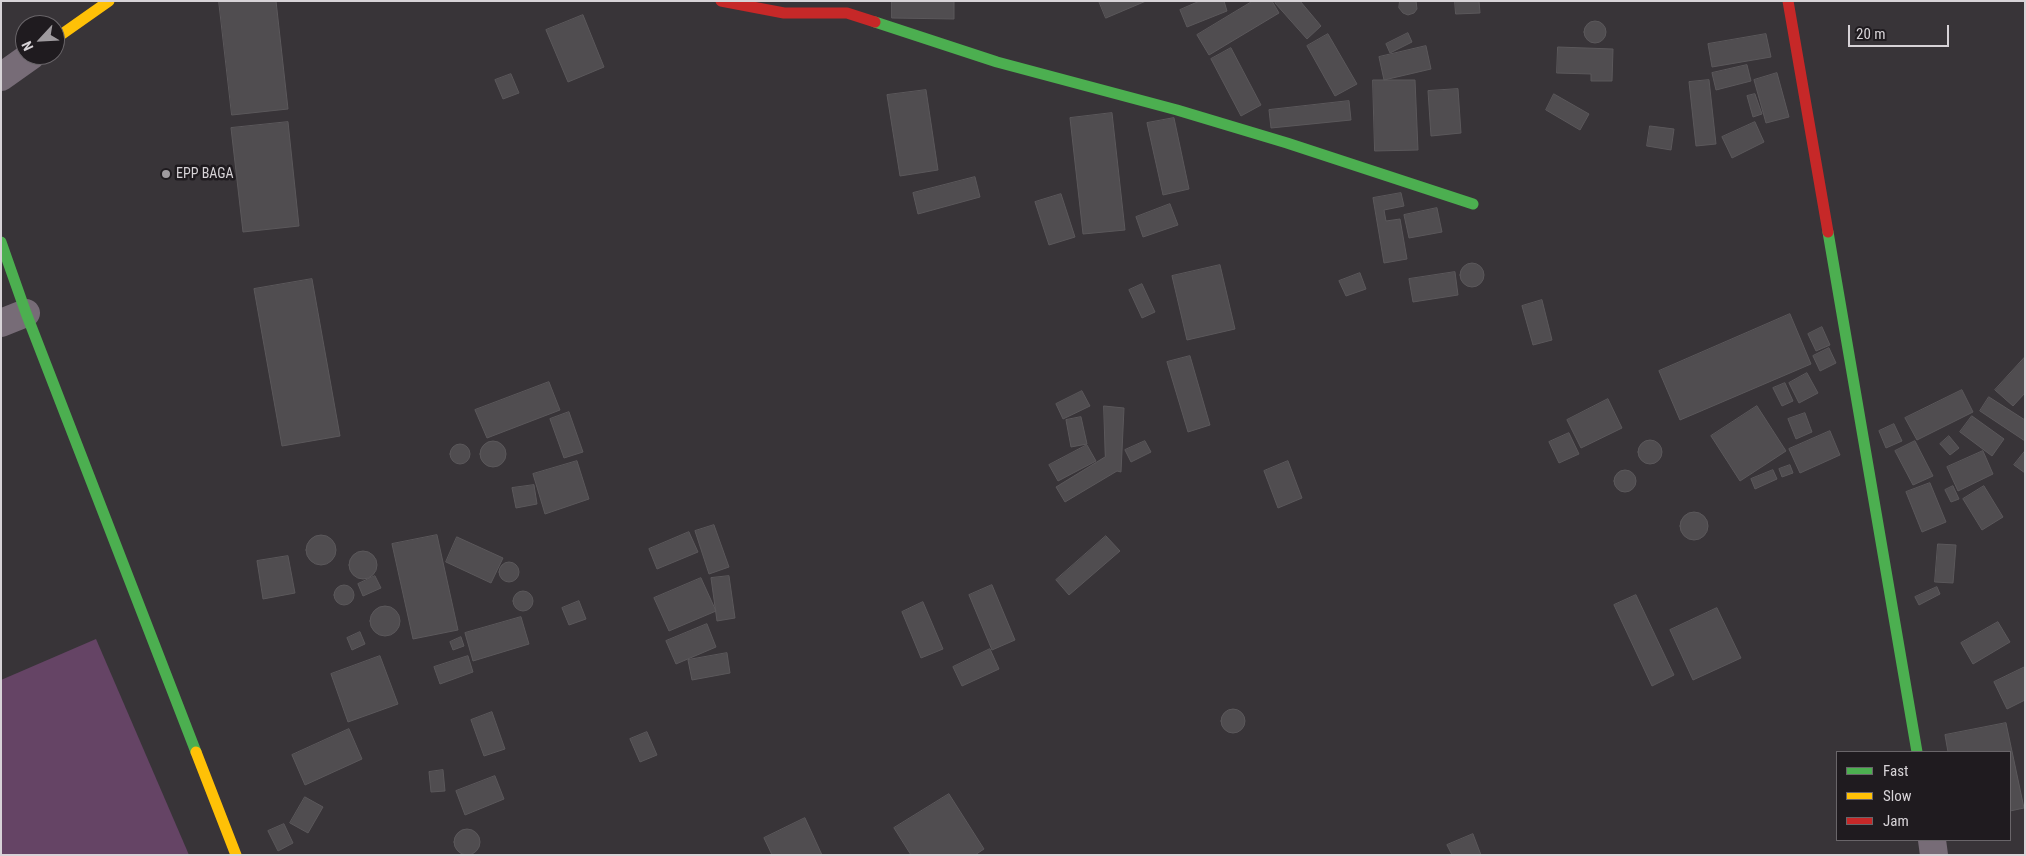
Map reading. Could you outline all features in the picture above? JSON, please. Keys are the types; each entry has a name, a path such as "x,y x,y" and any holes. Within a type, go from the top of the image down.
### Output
{"street":[{"path":"65,32 109,1"},
{"path":"721,1 784,13 846,7 996,62 1176,110 1278,140 1473,204"},
{"path":"1788,1 1917,751"},
{"path":"1,77 18,65"},
{"path":"1,242 13,318 236,855"},
{"path":"1932,841 1934,855"}],"shaded area":[{"path":"96,639 189,855 1,855 1,680"}],"building":[{"path":"219,1 276,1 288,109 232,115"},
{"path":"892,1 954,1 954,19 892,18"},
{"path":"1099,1 1146,1 1106,18"},
{"path":"1200,1 1224,1 1227,11 1187,27 1180,10"},
{"path":"1253,1 1272,1 1279,13 1209,55 1197,35"},
{"path":"1278,1 1300,1 1321,26 1307,39 1275,3"},
{"path":"1400,1 1416,1 1417,9 1414,13 1408,15 1403,13 1399,8"},
{"path":"1455,1 1479,1 1480,13 1456,14"},
{"path":"583,15 604,67 568,82 546,30"},
{"path":"1595,21 1603,24 1606,32 1603,40 1595,43 1587,40 1584,32 1587,24"},
{"path":"1408,33 1412,42 1390,53 1386,44"},
{"path":"1328,34 1357,84 1335,96 1307,46"},
{"path":"1766,34 1771,57 1712,67 1708,44"},
{"path":"1426,46 1431,69 1384,80 1379,57"},
{"path":"1558,47 1613,49 1612,81 1591,81 1591,74 1557,73"},
{"path":"1231,48 1261,105 1241,116 1211,59"},
{"path":"1747,65 1751,81 1716,90 1712,73"},
{"path":"1777,73 1789,117 1766,123 1754,80"},
{"path":"511,74 519,93 503,99 495,80"},
{"path":"1373,80 1415,80 1418,150 1375,151"},
{"path":"1709,80 1716,144 1696,146 1689,82"},
{"path":"1458,89 1461,133 1431,136 1428,91"},
{"path":"926,90 938,170 900,176 887,95"},
{"path":"1554,94 1589,114 1580,130 1546,110"},
{"path":"1755,94 1762,114 1753,117 1747,96"},
{"path":"1349,101 1351,120 1271,128 1269,110"},
{"path":"1112,113 1125,230 1083,234 1070,118"},
{"path":"1174,118 1189,189 1163,195 1147,123"},
{"path":"288,122 299,226 243,232 231,128"},
{"path":"1755,122 1764,142 1732,158 1722,137"},
{"path":"1650,126 1674,129 1671,150 1647,146"},
{"path":"975,177 980,197 918,214 913,193"},
{"path":"1401,193 1404,206 1384,210 1386,221 1400,219 1407,259 1384,263 1373,198"},
{"path":"1061,194 1075,237 1049,245 1035,202"},
{"path":"1170,204 1178,225 1143,237 1136,217"},
{"path":"1437,208 1442,232 1409,238 1404,215"},
{"path":"1472,263 1481,266 1484,275 1481,284 1472,287 1463,284 1460,275 1463,266"},
{"path":"1220,265 1235,329 1187,340 1172,276"},
{"path":"1455,272 1458,295 1413,302 1409,279"},
{"path":"1360,273 1366,289 1346,296 1339,281"},
{"path":"312,279 340,436 282,446 254,289"},
{"path":"1142,284 1155,312 1142,318 1129,290"},
{"path":"1542,300 1552,340 1533,345 1522,306"},
{"path":"1790,314 1811,364 1680,420 1659,371"},
{"path":"1822,327 1830,345 1816,351 1808,334"},
{"path":"1829,348 1836,363 1820,371 1813,356"},
{"path":"1190,356 1210,425 1188,432 1167,362"},
{"path":"2025,357 2025,393 2013,406 1995,390"},
{"path":"1807,373 1818,393 1799,403 1789,383"},
{"path":"549,382 560,410 487,438 475,410"},
{"path":"1785,383 1793,401 1782,406 1773,388"},
{"path":"1962,390 1973,412 1917,440 1905,418"},
{"path":"1082,391 1090,406 1063,419 1056,404"},
{"path":"1989,397 2025,420 2025,441 1980,411"},
{"path":"1608,399 1622,428 1581,448 1567,420"},
{"path":"1104,406 1124,408 1121,472 1117,471 1065,502 1056,487 1105,457"},
{"path":"1757,406 1786,451 1740,481 1711,436"},
{"path":"569,412 583,452 564,458 550,419"},
{"path":"1805,413 1812,432 1796,439 1788,419"},
{"path":"1972,416 2004,439 1992,456 1960,432"},
{"path":"1081,417 1087,444 1071,447 1066,420"},
{"path":"1894,424 1902,441 1886,448 1879,431"},
{"path":"1830,431 1840,455 1800,473 1789,449"},
{"path":"1569,433 1579,454 1559,463 1549,442"},
{"path":"1949,436 1959,448 1950,455 1940,444"},
{"path":"1650,440 1655,441 1661,447 1661,457 1655,463 1650,464 1645,463 1639,457 1638,452 1639,447 1645,441"},
{"path":"493,441 502,445 506,454 502,463 493,467 484,463 480,454 484,445"},
{"path":"1145,441 1151,452 1131,462 1125,450"},
{"path":"1915,441 1933,476 1913,485 1895,451"},
{"path":"460,444 467,447 470,454 467,461 460,464 453,461 450,454 453,447"},
{"path":"1087,445 1096,461 1058,481 1049,465"},
{"path":"1983,451 1993,474 1958,491 1947,467"},
{"path":"2025,451 2025,473 2014,465"},
{"path":"577,461 589,499 545,514 533,474"},
{"path":"1288,461 1302,498 1278,508 1264,471"},
{"path":"1790,465 1793,473 1782,477 1779,469"},
{"path":"1625,470 1633,473 1636,481 1633,489 1625,492 1617,489 1614,481 1617,473"},
{"path":"1773,470 1777,479 1755,489 1751,479"},
{"path":"1930,483 1946,522 1922,532 1906,492"},
{"path":"534,485 537,504 516,508 512,488"},
{"path":"1953,486 1959,499 1951,502 1945,490"},
{"path":"1984,486 2003,517 1982,530 1963,499"},
{"path":"1694,512 1704,516 1708,526 1704,536 1694,540 1684,536 1680,526 1684,516"},
{"path":"714,525 729,567 709,574 695,531"},
{"path":"689,532 698,552 657,569 649,549"},
{"path":"321,535 332,539 336,550 332,561 321,565 310,561 306,550 310,539"},
{"path":"437,535 458,630 413,639 392,544"},
{"path":"1106,536 1120,551 1069,595 1056,580"},
{"path":"457,537 503,558 491,583 446,562"},
{"path":"1938,544 1956,545 1953,583 1935,582"},
{"path":"363,551 373,555 377,565 373,575 363,579 353,575 349,565 353,555"},
{"path":"288,556 295,593 263,599 257,561"},
{"path":"509,562 516,565 519,572 516,579 509,582 502,579 499,572 502,565"},
{"path":"375,576 381,588 363,596 358,584"},
{"path":"729,576 735,618 717,621 711,578"},
{"path":"701,578 716,611 669,631 654,598"},
{"path":"344,585 351,588 354,595 351,602 344,605 337,602 334,595 337,588"},
{"path":"992,585 1015,640 992,650 969,595"},
{"path":"1937,587 1940,594 1919,605 1915,597"},
{"path":"523,591 530,594 533,601 530,608 523,611 516,608 513,601 516,594"},
{"path":"1636,595 1674,675 1652,686 1614,605"},
{"path":"579,601 586,619 569,625 562,608"},
{"path":"923,602 943,649 921,658 902,612"},
{"path":"385,606 391,607 399,615 399,627 391,635 385,636 379,635 371,627 370,621 371,615 379,607"},
{"path":"1717,608 1741,658 1693,680 1670,630"},
{"path":"521,617 529,644 473,661 465,633"},
{"path":"1998,622 2010,642 1973,664 1961,643"},
{"path":"707,624 716,647 676,664 666,641"},
{"path":"360,632 365,644 352,650 347,638"},
{"path":"461,637 464,646 453,650 450,642"},
{"path":"990,649 999,669 962,686 953,667"},
{"path":"727,653 730,673 692,680 688,660"},
{"path":"380,656 398,704 348,722 331,674"},
{"path":"468,656 473,672 440,684 434,667"},
{"path":"2025,667 2025,700 2007,709 1994,682"},
{"path":"1233,709 1242,712 1245,721 1242,730 1233,733 1224,730 1221,721 1224,712"},
{"path":"492,712 505,749 484,756 471,720"},
{"path":"2006,723 2024,808 2011,811 2011,751 1948,751 1945,735"},
{"path":"349,729 362,759 305,785 292,755"},
{"path":"647,732 657,755 640,762 630,739"},
{"path":"443,770 445,791 431,792 429,772"},
{"path":"495,776 504,799 465,815 456,791"},
{"path":"949,794 984,849 975,855 911,855 894,828"},
{"path":"305,797 323,807 308,833 290,823"},
{"path":"805,818 822,855 772,855 764,838"},
{"path":"284,824 293,843 278,851 268,831"},
{"path":"467,829 476,833 480,842 476,851 467,855 458,851 454,842 458,833"},
{"path":"1473,834 1481,855 1452,855 1447,845"}],"traffic: fast":[{"path":"875,22 997,62 1177,110 1287,143 1473,204"},
{"path":"1828,232 1917,751"},
{"path":"1,242 26,313 196,752"}],"traffic: slow":[{"path":"65,32 109,1"},
{"path":"196,752 236,855"}],"traffic: jam":[{"path":"721,1 784,13 847,13 875,22"},
{"path":"1788,1 1828,232"}],"place":[{"name":"EPP BAGA","path":"166,174"}]}
